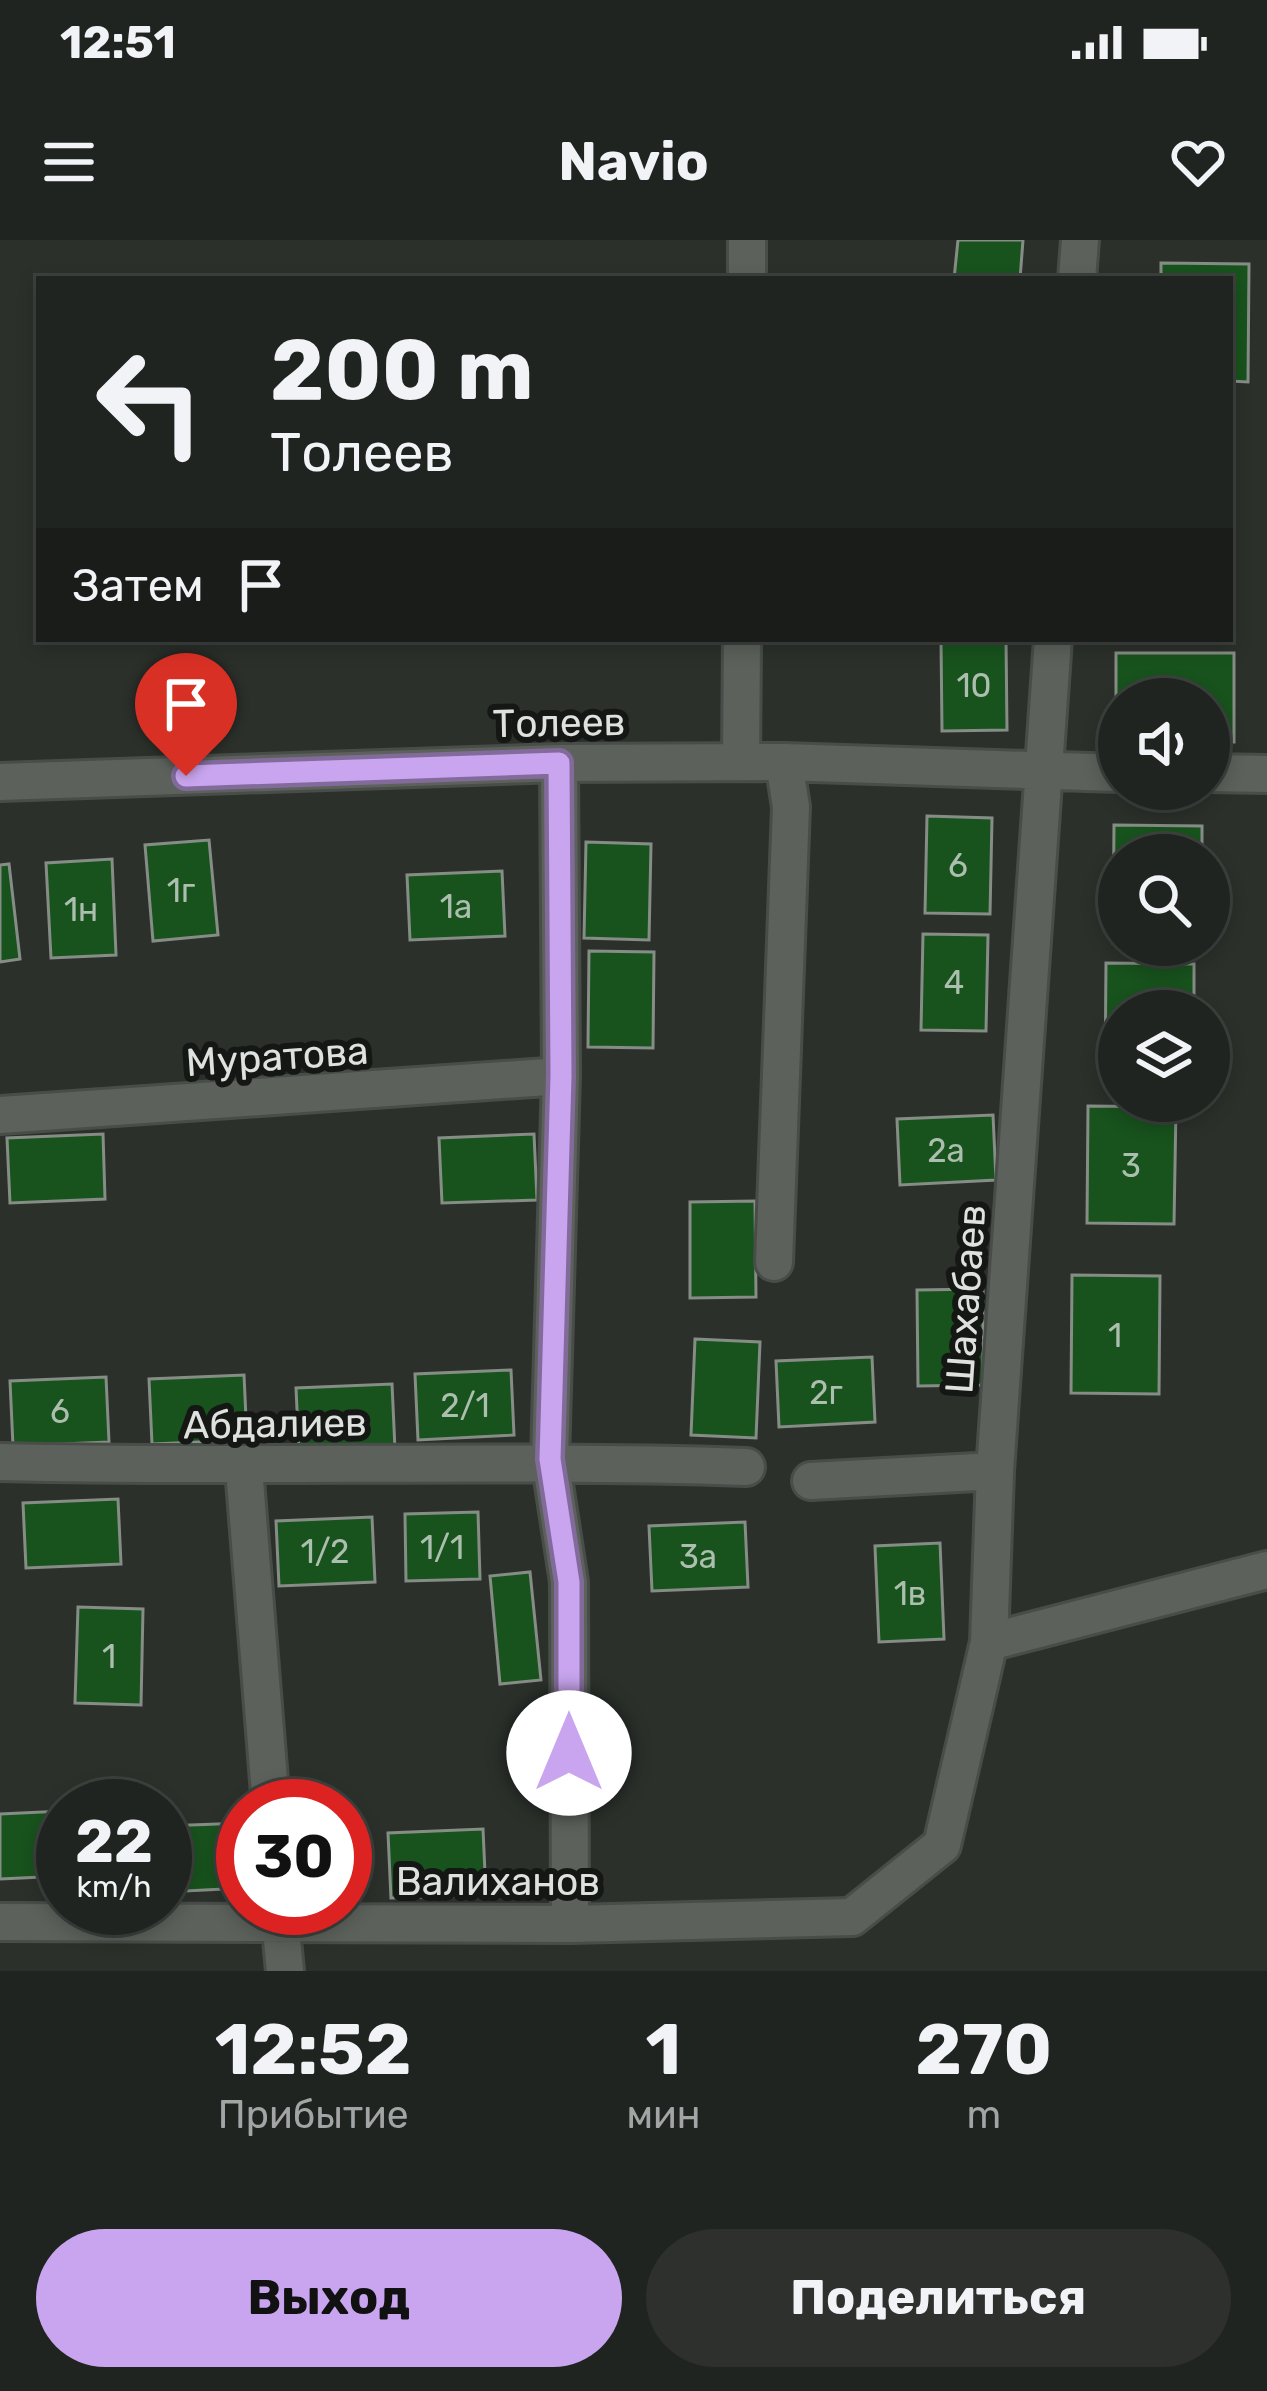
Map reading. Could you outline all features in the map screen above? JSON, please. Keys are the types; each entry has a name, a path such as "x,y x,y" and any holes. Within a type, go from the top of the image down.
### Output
{"street":[{"path":"747,240 747,276"},
{"path":"1077,276 1080,240"},
{"path":"741,762 742,642"},
{"name":"Шахабаев","path":"852,1917 942,1845 989,1642 995,1472 1053,642"},
{"path":"773,1262 791,808 784,762"},
{"name":"Толеев","path":"0,782 559,763 784,762 1098,772"},
{"path":"559,763 561,1076 550,1459 569,1582 570,1924"},
{"path":"1230,773 1267,774"},
{"name":"Муратова","path":"0,1115 561,1076"},
{"name":"Абдалиев","path":"0,1462 244,1468 550,1459 746,1467"},
{"path":"244,1468 269,1779"},
{"path":"812,1481 995,1472"},
{"path":"989,1642 1267,1570"},
{"name":"Валиханов","path":"0,1922 216,1917"},
{"name":"Валиханов","path":"372,1919 570,1924 852,1917"},
{"path":"282,1935 285,1971"}],"building":[{"path":"958,240 1023,240 1020,276 954,276"},
{"path":"1161,263 1249,264 1248,382 1233,381 1233,276 1161,276"},
{"path":"941,642 1006,642 1007,730 942,731"},
{"path":"1116,653 1234,653 1234,742 1230,742 1230,678 1116,678"},
{"path":"927,816 992,818 990,914 925,913"},
{"path":"1114,825 1202,826 1202,834 1114,834"},
{"path":"209,840 218,935 153,941 145,845"},
{"path":"586,842 651,844 649,940 584,938"},
{"path":"112,859 116,955 51,958 46,863"},
{"path":"9,864 20,959 0,962 0,865"},
{"path":"502,871 505,936 410,940 407,875"},
{"path":"923,934 988,935 986,1031 921,1030"},
{"path":"589,951 654,952 653,1048 588,1047"},
{"path":"1106,966 1194,966 1194,990 1106,990"},
{"path":"1088,1106 1098,1106 1098,1122 1176,1122 1174,1224 1087,1223"},
{"path":"993,1115 996,1180 900,1185 897,1119"},
{"path":"103,1134 105,1199 10,1203 7,1138"},
{"path":"534,1134 537,1200 442,1203 439,1138"},
{"path":"755,1201 756,1297 690,1298 690,1202"},
{"path":"1072,1275 1160,1276 1159,1394 1071,1393"},
{"path":"983,1289 983,1385 918,1386 917,1290"},
{"path":"695,1339 760,1342 756,1438 691,1435"},
{"path":"872,1357 875,1422 779,1427 776,1361"},
{"path":"511,1370 514,1435 418,1440 415,1374"},
{"path":"244,1375 247,1440 152,1444 149,1379"},
{"path":"106,1377 109,1442 13,1446 10,1381"},
{"path":"392,1384 395,1449 299,1453 296,1388"},
{"path":"118,1499 121,1564 26,1568 23,1503"},
{"path":"478,1512 480,1579 406,1581 405,1514"},
{"path":"372,1517 375,1582 279,1586 276,1521"},
{"path":"745,1522 748,1587 652,1591 649,1526"},
{"path":"940,1543 944,1639 879,1642 875,1546"},
{"path":"530,1572 541,1680 500,1684 490,1576"},
{"path":"78,1607 143,1609 141,1705 75,1703"},
{"path":"36,1812 36,1877 0,1879 0,1814"},
{"path":"216,1824 216,1889 192,1891 192,1825"},
{"path":"483,1829 486,1895 391,1898 388,1833"}],"route":[{"path":"186,776 559,763 561,1076 554,1190 550,1459 569,1582 569,1753"}]}
